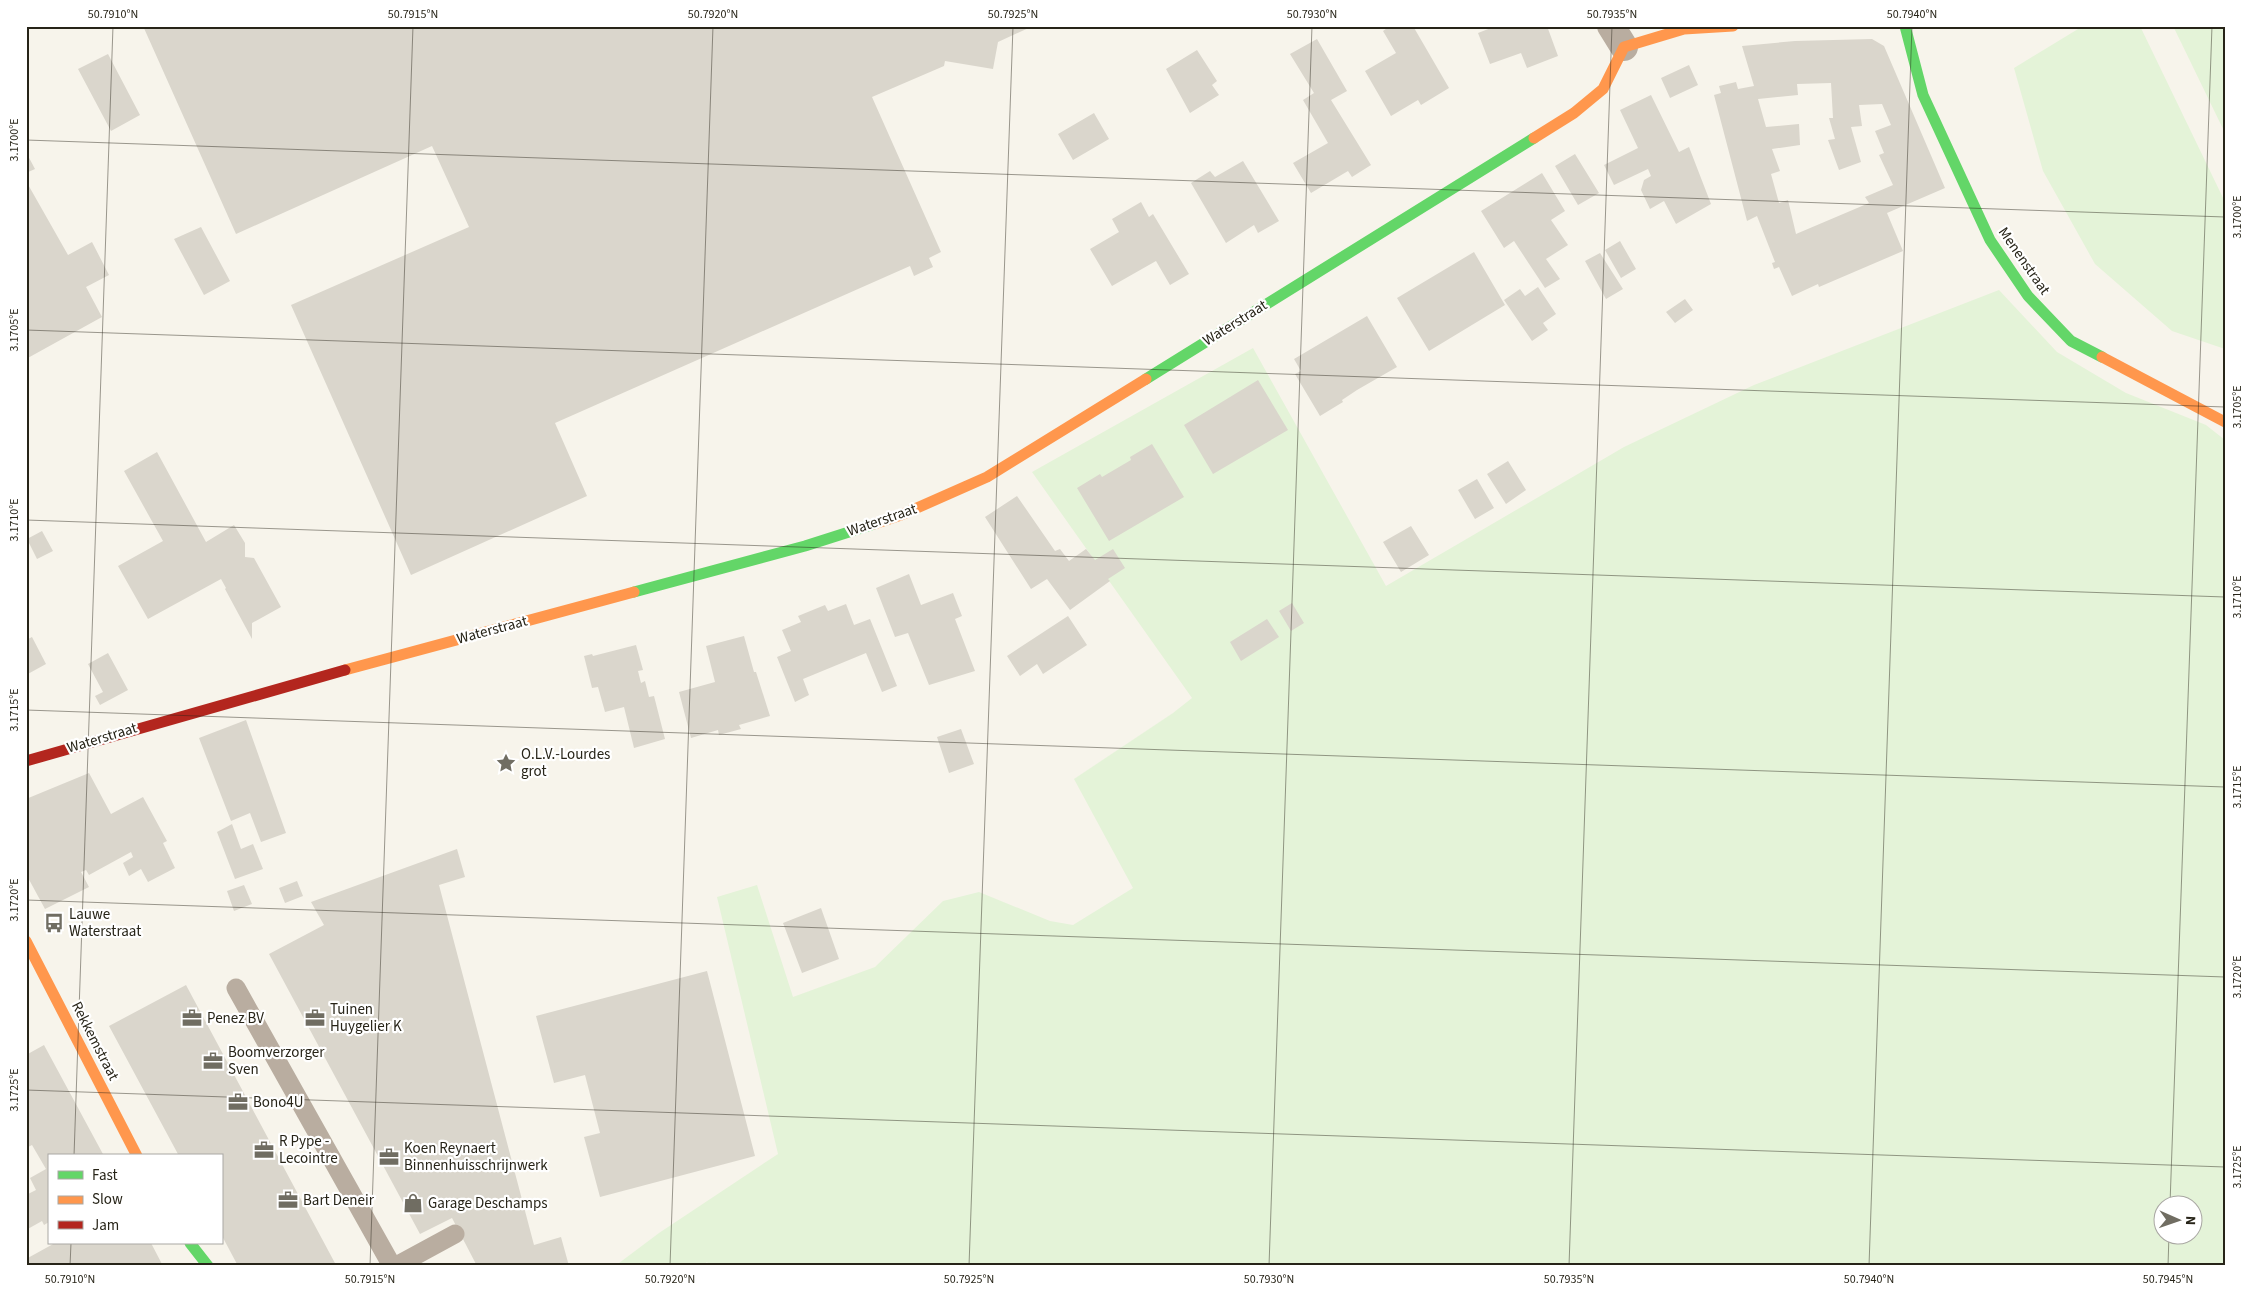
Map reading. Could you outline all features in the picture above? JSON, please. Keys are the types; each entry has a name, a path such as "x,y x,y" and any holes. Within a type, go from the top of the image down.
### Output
{"street":[{"name":"Waterstraat","path":"26,760 265,691 804,546 901,515 987,477 1574,113 1603,89 1618,37 1684,29 1733,26"},
{"name":"Menenstraat","path":"1905,26 1927,104 1990,240 2028,296 2071,341 2225,422"},
{"name":"Rekkemstraat","path":"26,941 136,1154"},
{"path":"191,1244 208,1266"}],"lane":[{"path":"236,988 392,1266"},
{"path":"396,1266 455,1234"}],"green space":[{"path":"2083,26 2140,26 2225,202 2225,349 2172,331 2095,264 2043,171 2014,68"},
{"path":"2173,26 2225,26 2225,133 2175,30"},
{"path":"1999,290 2057,352 2126,393 2206,425 2225,440 2225,1266 710,1266 707,1262 702,1266 615,1266 659,1233 778,1154 717,897 757,885 793,997 875,967 943,901 979,892 1050,921 1073,925 1133,888 1074,779 1173,713 1192,698 1032,472 1253,348 1386,586 1624,447 1754,385"}],"building":[{"path":"143,26 1033,26 998,42 993,69 945,61 944,66 872,97 941,252 929,258 933,267 914,276 910,266 555,423 587,496 411,575 291,305 469,227 432,146 236,234"},
{"path":"1390,26 1413,26 1449,88 1421,105 1418,100 1391,116 1365,71 1396,53 1383,31"},
{"path":"1496,26 1547,26 1558,56 1527,68 1521,53 1490,64 1478,33"},
{"path":"1317,39 1347,91 1331,100 1371,165 1352,177 1348,171 1311,193 1293,163 1328,143 1303,100 1314,93 1290,54"},
{"path":"1872,39 1884,46 1945,188 1887,213 1903,251 1819,287 1818,284 1792,296 1779,267 1774,269 1772,263 1775,262 1757,216 1747,221 1714,95 1721,93 1719,86 1736,82 1738,89 1754,86 1742,46 1795,41","holes":["1831,83 1833,118 1829,118 1835,139 1828,140 1839,170 1861,162 1851,127 1862,126 1859,105 1882,104 1891,125 1875,131 1884,153 1879,155 1893,185 1865,197 1869,203 1796,234 1788,200 1779,203 1771,174 1780,171 1772,149 1800,145 1799,124 1766,127 1758,99 1798,95 1797,84"]},
{"path":"1197,50 1217,81 1212,85 1219,95 1190,113 1166,69"},
{"path":"108,54 140,115 111,131 78,69"},
{"path":"1689,65 1698,85 1670,98 1661,78"},
{"path":"1651,95 1679,152 1689,147 1711,204 1676,224 1664,201 1650,209 1641,190 1644,180 1651,176 1648,169 1614,185 1604,165 1638,148 1620,110"},
{"path":"1094,113 1109,139 1073,160 1058,134"},
{"path":"26,152 35,169 26,173"},
{"path":"1575,154 1599,193 1578,205 1555,166"},
{"path":"1243,161 1279,221 1258,233 1254,225 1226,243 1191,183 1210,171 1215,177"},
{"path":"1542,173 1565,211 1551,220 1568,245 1546,259 1560,279 1545,288 1514,241 1504,248 1481,211"},
{"path":"26,181 68,255 92,242 109,275 86,287 102,317 26,359"},
{"path":"1141,202 1149,217 1153,214 1189,274 1170,285 1156,261 1112,286 1090,249 1119,232 1112,219"},
{"path":"201,227 230,281 204,295 174,239"},
{"path":"1620,241 1636,269 1621,278 1605,250"},
{"path":"1474,252 1505,305 1429,351 1397,298"},
{"path":"1600,253 1623,289 1606,299 1585,261"},
{"path":"1538,287 1556,314 1543,323 1548,330 1532,341 1504,300 1520,289 1525,296"},
{"path":"1685,299 1693,310 1675,323 1666,312"},
{"path":"1367,316 1397,367 1357,390 1342,400 1343,402 1320,416 1295,374 1301,371 1294,359"},
{"path":"1258,380 1288,430 1213,474 1184,425"},
{"path":"1152,444 1184,497 1109,541 1077,488 1100,474 1102,477 1131,460 1130,457"},
{"path":"157,452 206,542 234,525 245,543 245,557 254,558 281,607 252,623 252,639 221,579 148,619 118,566 163,541 124,471"},
{"path":"1508,461 1526,490 1506,504 1487,474"},
{"path":"1477,479 1494,508 1475,519 1458,490"},
{"path":"1017,496 1055,551 1060,549 1069,561 1086,549 1095,560 1113,549 1125,568 1108,579 1110,581 1070,610 1047,579 1031,589 985,517"},
{"path":"1411,526 1429,555 1401,572 1383,542"},
{"path":"42,531 53,551 37,559 27,539"},
{"path":"909,574 921,605 953,593 962,616 955,619 975,671 929,685 908,633 895,637 876,588"},
{"path":"1292,603 1304,623 1291,631 1279,611"},
{"path":"846,604 854,625 870,619 897,686 882,692 866,653 803,679 809,695 795,702 777,657 791,651 782,630 801,622 798,616 825,605 828,611"},
{"path":"1068,616 1087,645 1043,674 1037,664 1020,676 1007,656"},
{"path":"1267,619 1279,637 1241,661 1230,642"},
{"path":"744,636 754,672 756,672 770,716 739,725 741,729 719,735 718,730 691,738 679,692 715,682 706,646"},
{"path":"32,637 46,664 26,675 26,640"},
{"path":"636,645 643,670 638,671 641,683 645,681 649,697 654,696 665,739 634,748 624,707 605,712 598,687 592,688 584,656 592,654 593,656"},
{"path":"108,653 128,690 100,705 95,696 103,692 88,664"},
{"path":"246,720 286,833 261,842 250,813 231,821 199,738"},
{"path":"961,729 974,764 949,773 937,737"},
{"path":"89,773 111,814 143,797 167,841 163,843 175,868 148,882 141,869 129,876 123,863 133,857 131,852 89,875 86,870 81,872 89,887 45,909 26,874 26,799"},
{"path":"232,824 241,849 253,844 263,869 235,879 217,832"},
{"path":"457,849 465,877 439,885 534,1245 561,1237 569,1266 477,1266 452,1218 420,1234 269,954 324,925 311,902"},
{"path":"297,881 303,896 285,903 279,888"},
{"path":"244,885 252,904 234,911 227,891"},
{"path":"821,908 839,959 802,973 783,923"},
{"path":"707,971 755,1156 600,1197 584,1137 600,1133 585,1075 554,1083 536,1016"},
{"path":"186,985 336,1265 238,1266 222,1236 222,1154 178,1154 109,1026"},
{"path":"44,1045 103,1154 48,1154 48,1223 44,1225 42,1221 26,1230 26,1195 36,1190 30,1178 46,1169 32,1145 26,1148 26,1055"},
{"path":"53,1244 152,1244 163,1266 26,1266 26,1259"}],"traffic: fast":[{"path":"1905,26 1923,95 1990,240 2028,296 2071,341 2102,357"},
{"path":"1146,379 1534,138"},
{"path":"634,592 805,546 874,524"},
{"path":"191,1244 208,1266"}],"traffic: slow":[{"path":"1534,138 1574,113 1603,89 1624,47 1684,29 1733,26"},
{"path":"2102,357 2225,422"},
{"path":"874,524 901,515 987,477 1146,379"},
{"path":"345,670 634,592"},
{"path":"26,941 136,1154"}],"traffic: jam":[{"path":"26,761 345,670"}],"place":[{"name":"O.L.V.-Lourdes grot","path":"506,763"},
{"name":"Lauwe Waterstraat","path":"54,923"},
{"name":"Penez BV","path":"192,1018"},
{"name":"Tuinen Huygelier K","path":"315,1018"},
{"name":"Boomverzorger Sven","path":"213,1061"},
{"name":"Bono4U","path":"238,1102"},
{"name":"R Pype - Lecointre","path":"264,1150"},
{"name":"Koen Reynaert Binnenhuisschrijnwerk","path":"389,1157"},
{"name":"Bart Deneir","path":"288,1200"},
{"name":"Garage Deschamps","path":"413,1203"}]}
